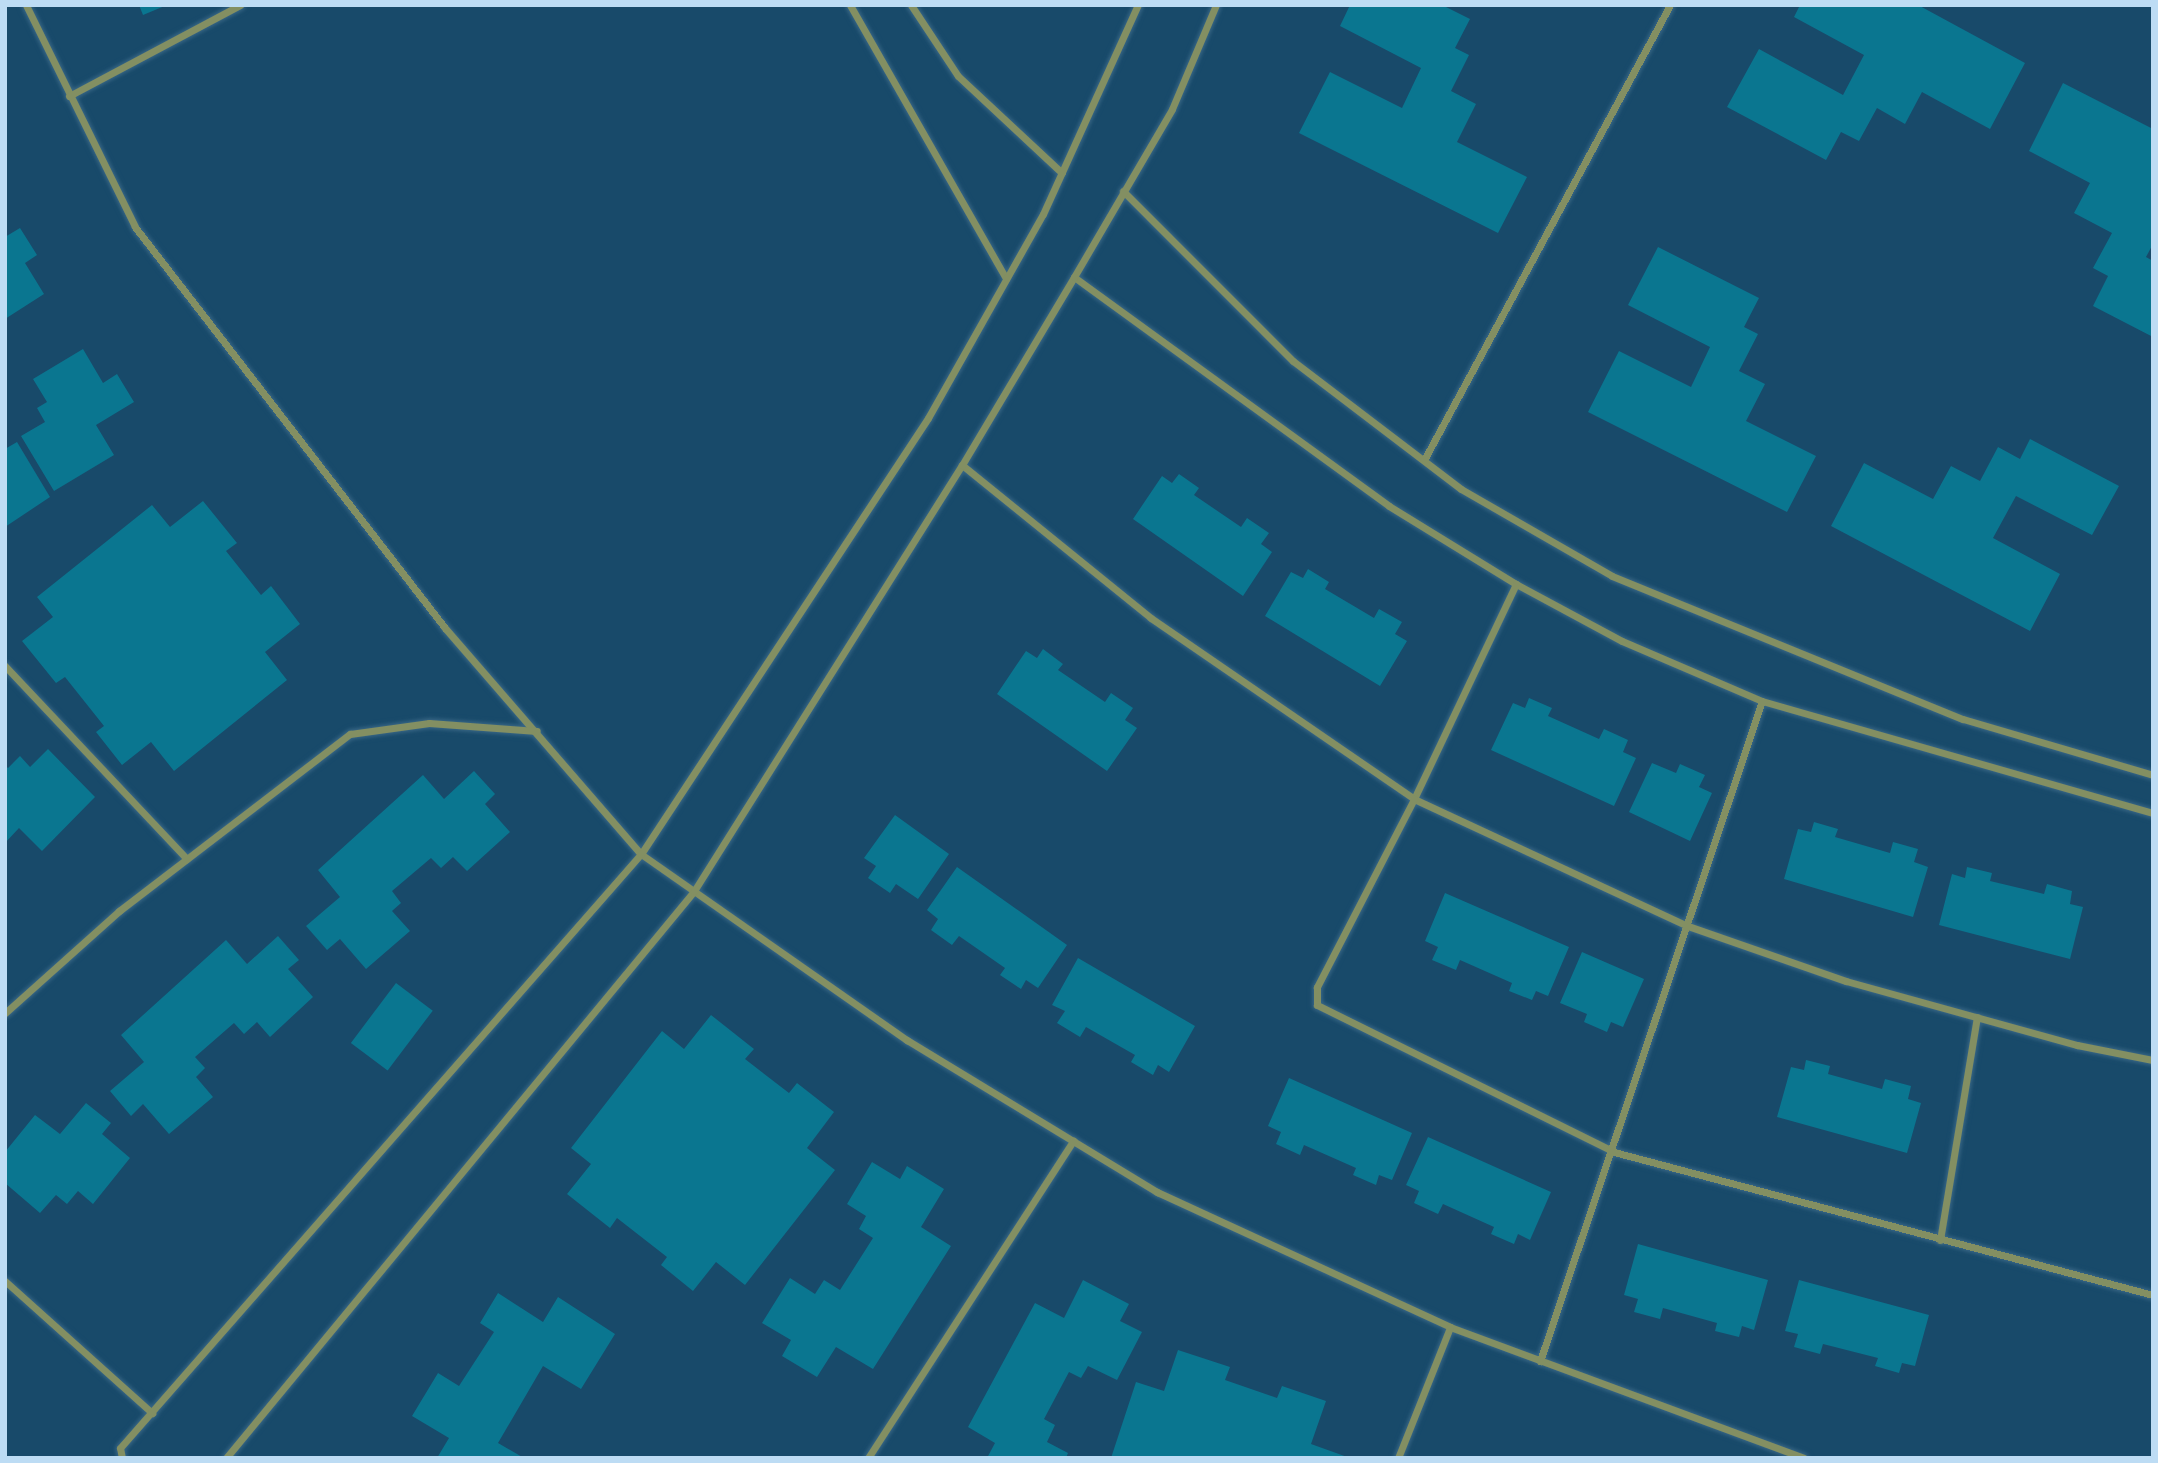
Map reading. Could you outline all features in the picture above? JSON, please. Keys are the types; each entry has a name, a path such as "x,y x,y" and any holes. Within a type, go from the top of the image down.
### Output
{"street":[{"path":"26,5 135,227 445,628 641,854 907,1040 1157,1192 1450,1327 1804,1458"},
{"path":"69,96 240,5"},
{"path":"850,5 1006,279"},
{"path":"911,5 958,76 1062,173"},
{"path":"122,1458 120,1448 641,854 928,418 1062,173 1139,5"},
{"path":"226,1458 694,891 962,465 1074,277 1172,109 1216,5"},
{"path":"1424,460 1670,5"},
{"path":"1123,191 1293,361 1461,489 1612,576 1963,719 2153,775"},
{"path":"1074,277 1389,506 1516,584 1622,641 1762,701 2153,813"},
{"path":"962,465 1151,618 1414,799 1688,926 1846,981 1977,1017 2153,1060"},
{"path":"1516,584 1414,799 1317,987 1317,1005 1614,1152 1940,1241 2153,1295"},
{"path":"5,666 187,859"},
{"path":"1540,1361 1614,1152 1762,701"},
{"path":"5,1013 119,911 350,734 429,723 537,731"},
{"path":"1940,1241 1977,1017"},
{"path":"868,1458 1073,1141"},
{"path":"5,1281 152,1413"},
{"path":"1398,1458 1450,1327"}],"building":[{"path":"139,5 167,5 143,15"},
{"path":"1350,5 1442,5 1470,19 1455,48 1469,55 1451,91 1476,104 1457,142 1527,177 1498,233 1299,133 1330,72 1402,108 1421,68 1340,26"},
{"path":"1800,5 1918,5 2025,63 1990,129 1922,92 1905,124 1877,108 1859,141 1841,132 1826,160 1727,107 1759,49 1843,95 1864,55 1794,17"},
{"path":"2063,83 2153,129 2153,244 2146,257 2153,261 2153,337 2093,306 2108,276 2093,268 2112,233 2074,213 2090,183 2029,151"},
{"path":"20,228 37,255 25,263 44,294 5,319 5,237"},
{"path":"1658,247 1759,298 1744,327 1758,334 1739,371 1765,384 1746,421 1816,456 1787,512 1588,412 1619,351 1691,387 1710,347 1628,305"},
{"path":"83,349 103,383 117,374 134,402 96,425 114,455 54,491 21,436 45,422 37,408 47,402 33,379"},
{"path":"2030,439 2119,486 2092,535 2016,496 1993,538 2060,574 2030,631 1831,526 1864,463 1933,499 1951,466 1980,481 1998,447 2020,459"},
{"path":"17,442 50,497 5,527 5,449"},
{"path":"1179,474 1199,488 1194,495 1241,527 1247,518 1269,533 1261,544 1272,552 1243,596 1133,519 1162,476 1172,483"},
{"path":"203,501 237,543 226,551 261,595 271,586 300,624 265,652 287,680 174,771 151,742 122,765 96,732 104,726 65,677 56,683 22,641 53,617 37,597 152,505 170,527"},
{"path":"1308,569 1329,582 1325,589 1374,618 1379,609 1402,622 1395,634 1407,641 1380,686 1265,616 1291,572 1303,578"},
{"path":"1043,649 1063,664 1058,670 1105,702 1111,693 1133,708 1125,720 1137,728 1107,771 997,694 1026,651 1037,658"},
{"path":"1529,698 1552,708 1548,716 1599,739 1604,729 1628,740 1623,752 1636,758 1614,806 1491,750 1513,703 1525,708"},
{"path":"48,749 95,797 42,851 19,828 5,843 5,765 8,768 20,756 30,767"},
{"path":"1652,763 1676,773 1680,764 1705,775 1699,787 1712,793 1690,841 1629,812"},
{"path":"474,771 495,794 485,804 510,832 467,871 453,857 441,868 431,858 392,891 401,903 392,911 410,931 366,969 340,939 327,950 306,926 340,897 318,870 423,775 444,799"},
{"path":"895,815 949,854 918,899 896,884 890,893 868,878 876,866 864,858"},
{"path":"1814,822 1838,829 1835,837 1890,853 1893,842 1918,849 1914,862 1928,867 1913,917 1784,879 1798,829 1811,832"},
{"path":"957,867 1067,945 1038,988 1026,980 1021,989 1000,975 1005,968 959,936 952,945 931,930 938,919 927,910"},
{"path":"1967,867 1992,873 1990,881 2044,894 2047,884 2072,891 2070,904 2083,907 2070,959 1939,925 1952,874 1965,878"},
{"path":"1445,893 1569,947 1548,996 1536,991 1532,1000 1509,991 1512,983 1460,960 1456,970 1432,960 1438,947 1425,941"},
{"path":"278,936 299,960 288,969 313,997 270,1037 257,1022 244,1034 234,1023 195,1057 205,1068 196,1077 213,1097 169,1134 143,1104 131,1116 110,1091 144,1062 121,1035 226,940 247,964"},
{"path":"1582,952 1644,979 1623,1027 1611,1022 1607,1032 1584,1022 1587,1014 1560,1003"},
{"path":"1078,958 1195,1026 1169,1072 1158,1065 1153,1075 1131,1062 1135,1055 1086,1027 1080,1037 1057,1023 1065,1011 1052,1005"},
{"path":"396,983 433,1011 388,1071 351,1043"},
{"path":"711,1015 754,1049 745,1059 789,1093 797,1083 834,1112 807,1148 835,1170 745,1285 716,1262 693,1291 661,1265 667,1257 617,1218 610,1228 567,1194 591,1164 571,1148 662,1031 684,1049"},
{"path":"1806,1060 1830,1066 1828,1074 1882,1089 1885,1079 1911,1086 1908,1099 1921,1103 1907,1153 1777,1117 1791,1067 1804,1070"},
{"path":"1289,1078 1412,1133 1392,1180 1379,1175 1376,1185 1353,1175 1356,1168 1304,1145 1300,1155 1276,1144 1281,1132 1268,1126"},
{"path":"86,1103 111,1123 102,1134 130,1158 93,1204 78,1191 67,1204 56,1195 40,1213 5,1183 5,1152 35,1115 60,1134"},
{"path":"1428,1137 1551,1192 1530,1240 1518,1234 1514,1244 1491,1234 1494,1227 1443,1204 1438,1214 1414,1203 1419,1191 1406,1185"},
{"path":"872,1162 900,1179 907,1166 944,1189 921,1227 951,1246 873,1369 836,1347 817,1377 782,1356 791,1340 762,1323 790,1278 815,1294 824,1280 840,1290 873,1238 859,1229 866,1216 847,1204"},
{"path":"1638,1244 1768,1280 1754,1330 1742,1326 1739,1337 1715,1331 1717,1323 1663,1308 1660,1319 1634,1312 1638,1299 1624,1295"},
{"path":"1083,1280 1129,1304 1120,1321 1142,1332 1117,1380 1088,1366 1081,1378 1069,1372 1044,1419 1055,1425 1047,1442 1068,1453 1066,1458 987,1458 995,1443 968,1427 1035,1303 1064,1318"},
{"path":"1799,1280 1929,1315 1915,1366 1902,1363 1899,1373 1875,1366 1878,1358 1823,1344 1820,1354 1794,1347 1798,1334 1785,1331"},
{"path":"498,1293 543,1322 558,1297 615,1334 581,1389 543,1366 498,1443 524,1458 437,1458 449,1438 412,1416 438,1373 459,1386 494,1332 480,1323"},
{"path":"1178,1350 1230,1367 1225,1380 1277,1398 1282,1386 1326,1401 1311,1444 1350,1458 1111,1458 1136,1382 1164,1391"}]}
